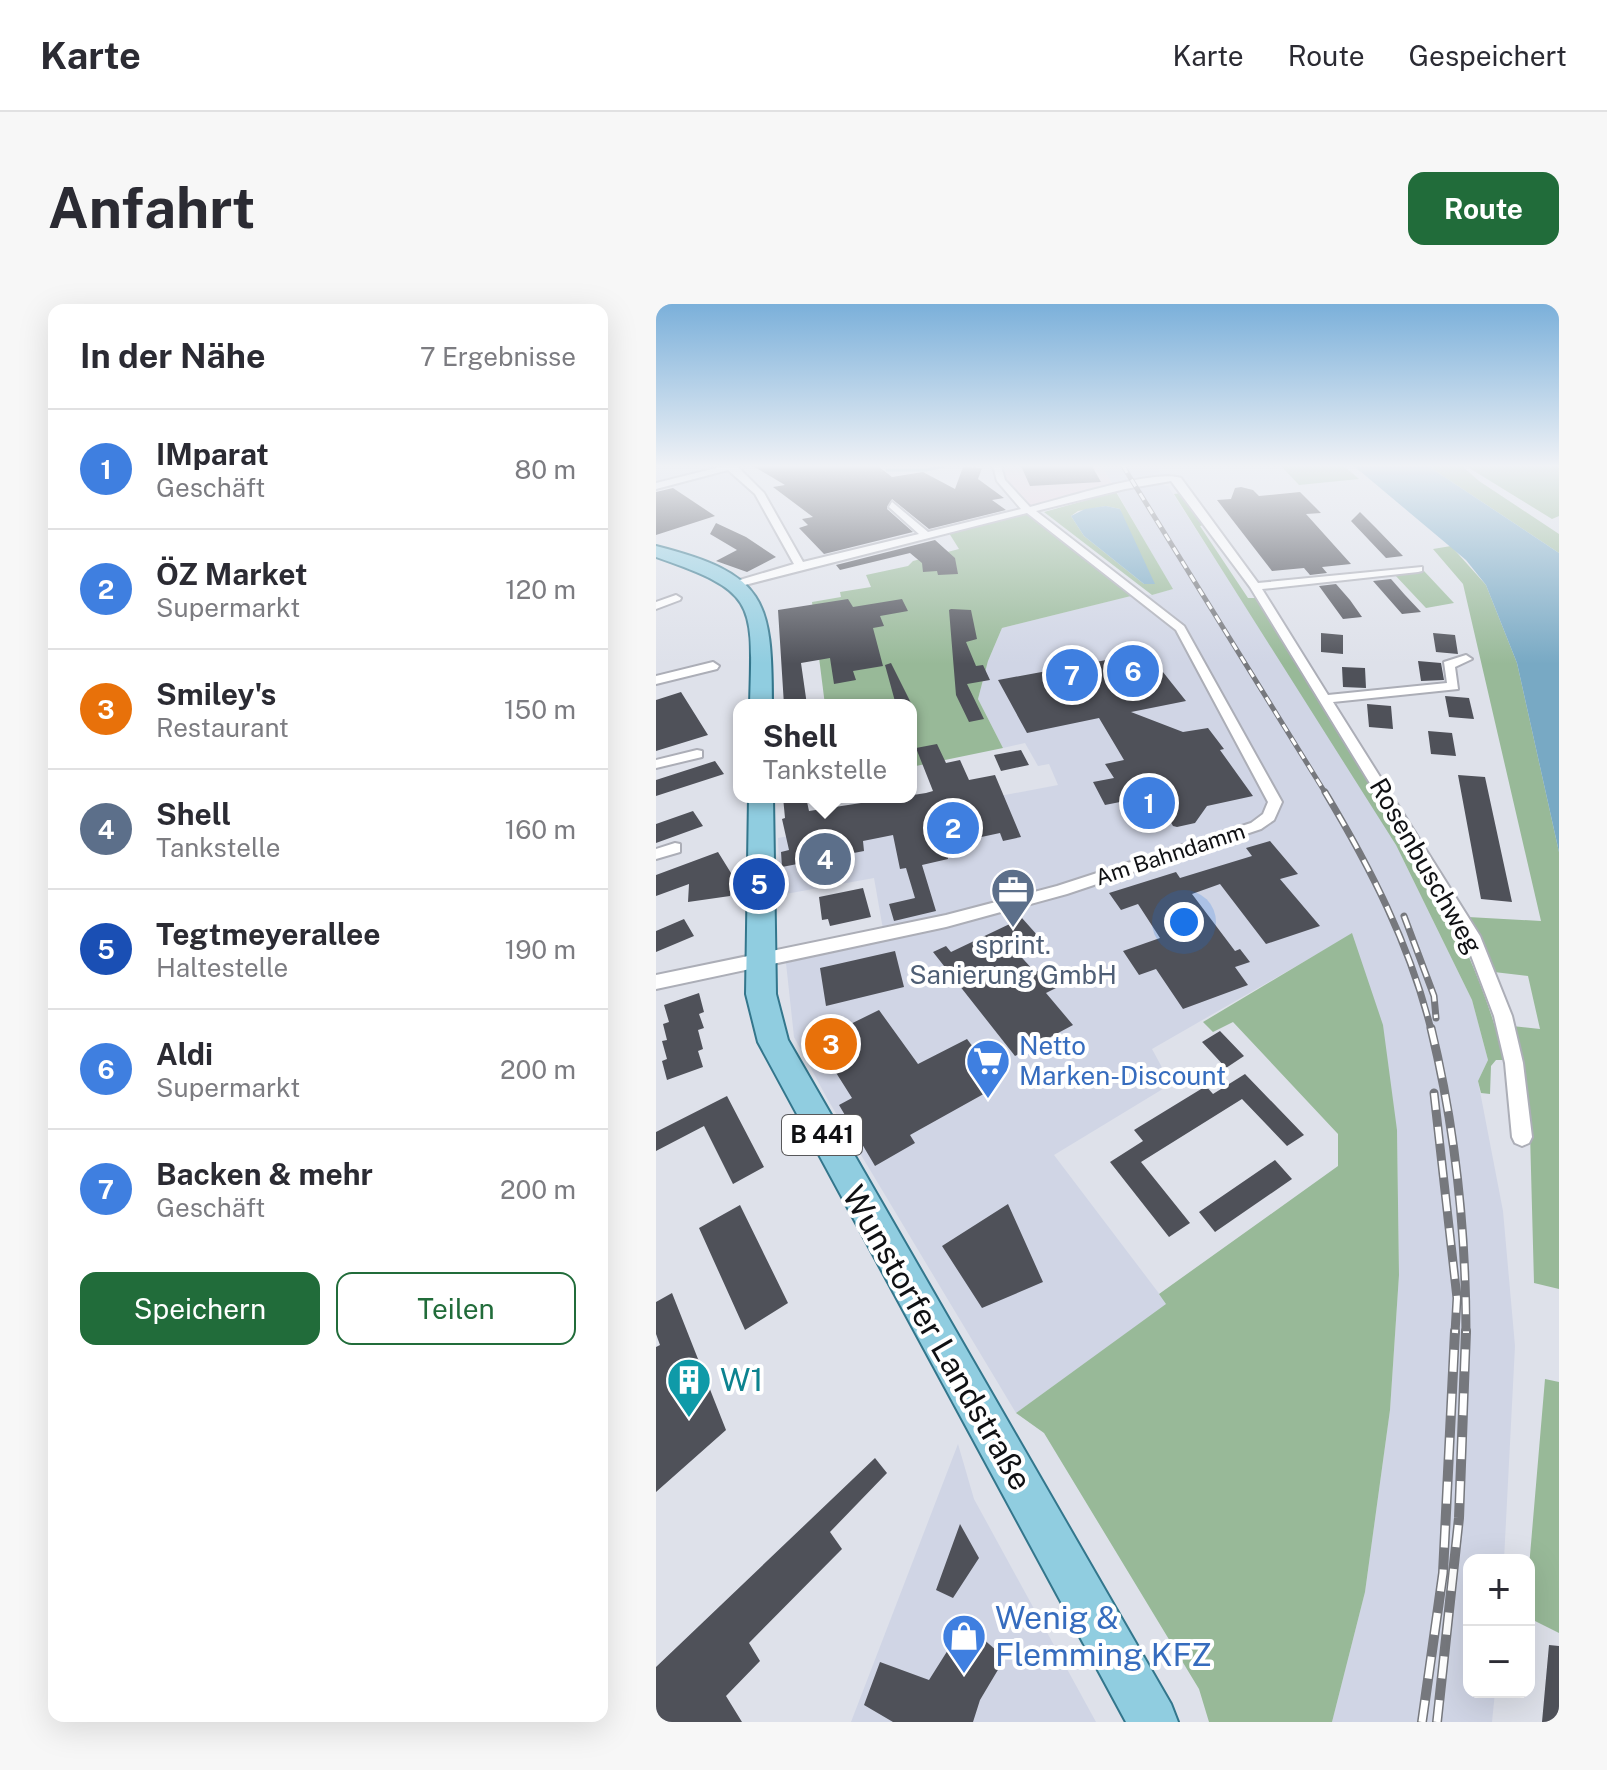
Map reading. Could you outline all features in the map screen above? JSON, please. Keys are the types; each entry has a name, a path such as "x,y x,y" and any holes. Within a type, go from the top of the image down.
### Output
{"main road":[{"path":"656,551 702,566 741,587 757,609 762,626 761,699"},
{"name":"Wunstorfer Landstraße","path":"761,803 760,961 764,1017 773,1042 1153,1722"}],"street":[{"path":"781,532 800,566"},
{"path":"923,532 927,536"},
{"name":"Rosenbuschweg","path":"741,587 778,571 942,532"},
{"name":"Am Bahndamm","path":"656,982 919,927 1061,890 1256,826 1272,812 1275,802 1180,628 1057,532"},
{"name":"Rosenbuschweg","path":"1216,532 1255,587 1472,936 1503,1016 1514,1063 1522,1137"},
{"path":"1255,587 1418,569"},
{"path":"656,606 676,598"},
{"path":"1326,699 1454,686 1448,665 1466,659"},
{"path":"656,680 713,666"},
{"path":"656,764 697,754"},
{"path":"656,854 675,848"}],"shaded area":[{"path":"1140,532 1198,532 1396,845 1472,1000 1488,1060 1478,1081 1503,1211 1515,1346 1504,1554 1463,1554 1463,1698 1494,1698 1492,1722 1332,1722 1365,1592 1390,1410 1399,1275 1397,1130 1352,934 1152,1049 1171,1084 1054,1155 1167,1304 1016,1413 828,1100 794,1037 786,963 917,932 884,935 874,878 780,895 778,838 1058,785 1049,764 1038,766 1025,743 1003,748 978,699 988,661 1002,628 1138,594 1152,595 1172,589"},
{"path":"958,1444 974,1499 1096,1722 851,1722"}],"green space":[{"path":"1052,532 1135,595 1002,628 988,661 978,699 1003,748 917,766 917,699 824,699 812,602 841,597 840,592 871,587 866,575 908,566 913,561 959,549 949,533"},
{"path":"1070,532 1082,532 1144,584 1127,532 1140,532 1173,589 1152,595"},
{"path":"1198,532 1204,532 1248,598 1256,598 1431,880 1466,950 1494,1022 1504,1060 1496,1060 1491,1066 1490,1094 1481,1093 1478,1081 1488,1060 1472,1000 1396,845"},
{"path":"1528,532 1559,534 1559,553"},
{"path":"1451,546 1486,585 1517,663 1559,852 1559,1289 1534,1283 1530,1133 1512,1026 1540,1029 1528,976 1494,972 1468,917 1541,921 1463,584 1433,549"},
{"path":"1424,571 1454,603 1426,608 1394,574"},
{"path":"1352,933 1383,1025 1397,1130 1399,1275 1390,1410 1365,1592 1332,1722 1209,1722 1199,1689 1044,1433 1016,1413 1166,1304 1159,1294 1338,1166 1338,1134 1233,1022 1213,1032 1203,1022"},
{"path":"1545,1379 1559,1382 1559,1633 1535,1621 1535,1554 1530,1554"}],"water":[{"path":"1082,532 1131,532 1155,584 1144,584"},
{"path":"1433,532 1528,532 1559,553 1559,852 1517,663 1486,585 1466,560"}],"building":[{"path":"736,532 776,557 747,572 716,561 737,550 710,534"},
{"path":"803,532 912,532 824,554"},
{"path":"1242,532 1322,532 1351,564 1322,567 1327,573 1310,575 1304,568 1272,571"},
{"path":"1362,532 1380,532 1403,556 1386,558"},
{"path":"935,540 955,558 958,574 923,572 922,563 910,553 840,570 836,565"},
{"path":"1391,579 1421,612 1402,614 1373,581"},
{"path":"1336,584 1362,617 1343,619 1319,586"},
{"path":"848,599 853,607 902,599 908,611 880,616 884,626 873,628 883,666 853,671 856,680 834,684 830,658 801,663 806,699 784,699 778,610"},
{"path":"951,609 971,610 977,639 966,642 976,666 983,665 990,680 967,684 984,719 969,722 956,695"},
{"path":"1321,633 1343,635 1343,654 1321,652"},
{"path":"1433,633 1455,635 1458,654 1436,652"},
{"path":"1144,653 1151,657 1186,701 1131,712 1183,732 1208,728 1253,796 1207,806 1195,823 1177,827 1173,826 1155,795 1105,805 1093,782 1114,778 1105,764 1124,760 1099,718 1027,733 998,680"},
{"path":"1418,661 1441,663 1444,680 1421,681"},
{"path":"891,663 909,699 894,699 885,665"},
{"path":"1342,667 1365,668 1366,688 1343,687"},
{"path":"681,692 708,735 656,751 656,700"},
{"path":"1445,696 1469,698 1474,719 1449,717"},
{"path":"1367,704 1391,706 1393,729 1369,727"},
{"path":"1428,731 1452,733 1456,756 1431,754"},
{"path":"937,744 946,763 960,760 969,780 995,775 1021,837 1003,841 1000,833 958,842 955,849 947,851 948,859 922,865 936,911 894,921 889,904 915,898 906,868 900,869 893,835 863,841 864,851 782,867 781,852 789,850 782,819 785,818 784,803 807,803 809,811 861,803 917,803 917,794 933,791 917,748"},
{"path":"1021,750 1029,765 1001,771 994,755"},
{"path":"715,761 724,774 656,796 656,780"},
{"path":"1458,775 1485,777 1512,902 1481,899"},
{"path":"693,811 703,826 656,843 656,824"},
{"path":"1270,841 1298,874 1280,879 1320,926 1266,944 1220,884 1192,894 1235,951 1240,949 1250,962 1235,967 1248,985 1183,1009 1156,969 1139,975 1123,951 1160,938 1138,904 1121,910 1109,893 1176,872 1180,878 1252,856 1246,848"},
{"path":"718,852 731,873 730,896 688,902 689,884 656,896 656,875"},
{"path":"863,888 871,917 830,926 828,919 822,920 819,897"},
{"path":"1022,918 1038,936 1013,948 1035,972 1040,970 1056,988 1046,993 1073,1025 1015,1056 933,952 946,946 951,952"},
{"path":"684,919 694,936 656,952 656,931"},
{"path":"895,951 904,987 826,1006 820,968"},
{"path":"699,993 704,1012 699,1014 704,1028 698,1030 703,1049 698,1051 703,1067 667,1080 662,1061 667,1059 662,1041 667,1040 663,1024 669,1022 664,1005"},
{"path":"879,1010 918,1064 967,1039 979,1055 967,1061 989,1091 910,1135 915,1143 875,1166 839,1105 852,1098 816,1041"},
{"path":"1220,1031 1244,1056 1226,1068 1202,1042"},
{"path":"1245,1074 1304,1135 1287,1146 1242,1099 1141,1162 1190,1223 1169,1237 1110,1162 1143,1141 1134,1130 1206,1086 1213,1094"},
{"path":"727,1096 764,1167 733,1184 704,1126 656,1151 656,1132"},
{"path":"1275,1160 1292,1179 1215,1232 1199,1212"},
{"path":"1008,1204 1043,1282 982,1308 942,1246"},
{"path":"740,1205 788,1303 745,1330 699,1228"},
{"name":"W1","path":"672,1293 726,1430 656,1492 656,1347 660,1345 656,1334 656,1302"},
{"path":"875,1458 887,1473 830,1532 842,1549 749,1643 760,1661 726,1696 742,1722 656,1722 656,1667"},
{"path":"960,1524 979,1558 953,1598 936,1590"},
{"name":"Wenig & Flemming KFZ","path":"965,1623 1005,1658 980,1700 973,1722 893,1722 864,1705 880,1662 929,1680"},
{"path":"1549,1645 1559,1646 1559,1722 1542,1722"}],"railway":[{"path":"1164,532 1326,794"},
{"path":"1325,792 1387,907 1412,968 1431,1030"},
{"path":"1404,916 1434,996 1436,1018"},
{"path":"1431,1028 1447,1103 1458,1179 1466,1332"},
{"path":"1434,1093 1457,1298 1455,1333"},
{"path":"1422,1722 1443,1573 1455,1331"},
{"path":"1437,1722 1459,1518 1466,1332"}],"place":[{"name":"Aldi","path":"1133,671"},
{"name":"Backen & mehr","path":"1072,675"},
{"name":"IMparat","path":"1149,803"},
{"name":"ÖZ Market","path":"953,828"},
{"name":"Shell","path":"825,859"},
{"name":"Tegtmeyerallee","path":"759,884"},
{"name":"sprint. Sanierung GmbH","path":"1013,929"},
{"name":"Smiley's","path":"831,1044"},
{"name":"Netto Marken-Discount","path":"988,1100"},
{"name":"W1","path":"689,1419"},
{"name":"Wenig & Flemming KFZ","path":"964,1675"}]}
